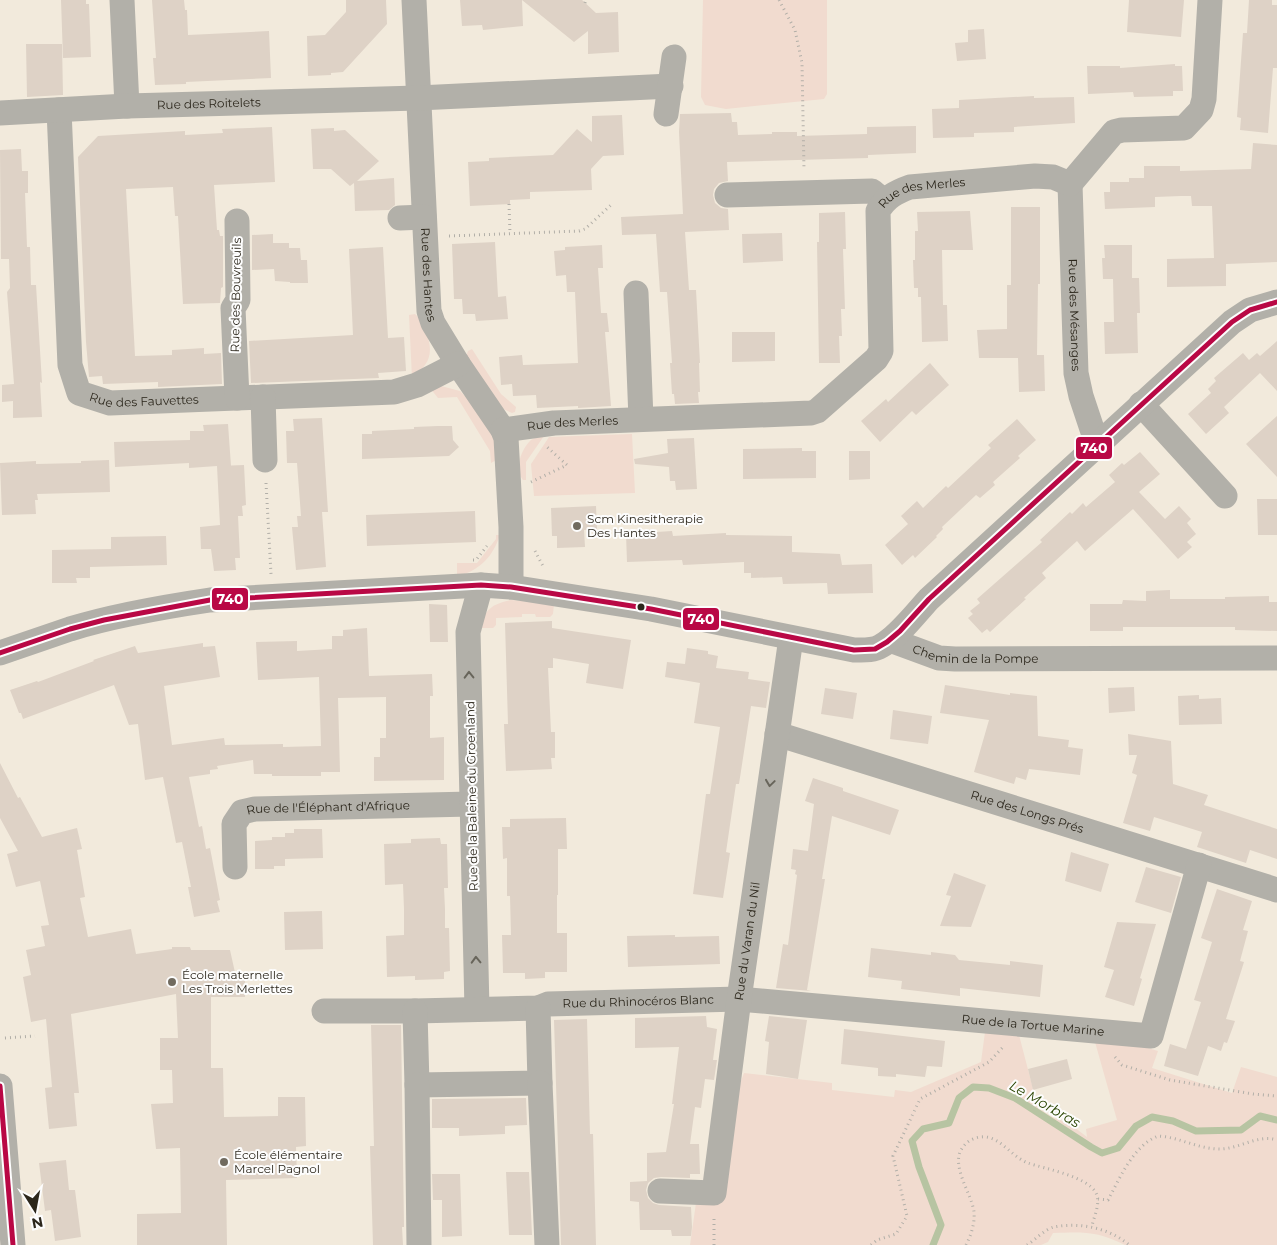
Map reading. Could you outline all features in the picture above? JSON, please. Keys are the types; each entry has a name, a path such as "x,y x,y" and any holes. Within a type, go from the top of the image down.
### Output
{"street":[{"path":"122,0 127,106"},
{"name":"Rue des Hantes","path":"414,0 418,98 416,224 429,311 433,323 458,364 503,430"},
{"path":"1070,184 1114,132 1122,130 1184,128 1201,110 1204,99 1210,0"},
{"path":"666,114 674,57"},
{"path":"418,98 671,86"},
{"name":"Rue des Roitelets","path":"0,113 127,106 418,98"},
{"name":"Rue des Fauvettes","path":"59,110 70,365 79,393 110,403 401,392 458,364"},
{"name":"Rue des Merles","path":"503,430 554,423 811,413 817,411 876,359 881,350 878,211 884,201 895,192 910,187 1035,176 1053,177 1070,184"},
{"name":"Rue des Mésanges","path":"1070,184 1076,373 1081,396 1097,444"},
{"path":"727,195 872,192 884,201"},
{"name":"Rue des Bouvreuils","path":"237,221 238,300 234,308 237,398"},
{"path":"636,293 641,419"},
{"path":"0,653 71,628 210,600 481,586 511,587 649,620 791,638 854,650 870,650 880,647 890,640 929,599 1140,404 1232,322 1250,310 1277,302"},
{"path":"263,397 265,460"},
{"path":"1140,404 1225,496"},
{"path":"503,430 507,443 508,457 511,587"},
{"name":"Rue de la Baleine du Groenland","path":"477,1009 468,632 481,586"},
{"name":"Rue du Varan du Nil","path":"714,1193 739,999 791,638"},
{"name":"Chemin de la Pompe","path":"890,640 939,658 955,659 1277,658"},
{"name":"Rue des Longs Prés","path":"777,734 1277,890"},
{"name":"Rue de l'Éléphant d'Afrique","path":"235,866 234,824 242,812 264,809 472,804"},
{"name":"Rue de la Tortue Marine","path":"739,999 1151,1036 1199,865"},
{"name":"Rue du Rhinocéros Blanc","path":"324,1011 538,1008 548,1004 739,999"},
{"path":"538,1008 547,1245"},
{"path":"415,1011 419,1245"},
{"path":"417,1085 540,1083"},
{"path":"0,1086 13,1245"},
{"path":"660,1192 714,1193"}],"path":[{"path":"778,0 789,16 795,30 802,63 804,193"},
{"path":"510,204 510,234"},
{"path":"416,224 510,234 585,230 611,205"},
{"path":"529,490 528,482 533,482 567,465 544,445"},
{"path":"265,460 273,597"},
{"path":"466,560 476,560 493,539"},
{"path":"531,546 548,571"},
{"path":"871,1245 877,1240 896,1234 907,1216 892,1156 920,1099 989,1062 1006,1044 1011,1024"},
{"path":"1095,1031 1122,1065 1170,1080 1253,1094 1277,1096"},
{"path":"5,1038 35,1036"},
{"path":"966,1245 974,1223 974,1210 958,1161 961,1149 976,1138 984,1136 996,1140 1020,1160 1085,1183 1092,1188 1098,1200 1092,1226"},
{"path":"1098,1200 1108,1200 1128,1164 1145,1144 1158,1136 1218,1149 1234,1147 1265,1138 1277,1140"},
{"path":"714,1193 714,1245"},
{"path":"1027,1245 1052,1228 1092,1226 1107,1231 1130,1245"}],"shaded area":[{"path":"703,0 827,0 827,94 824,99 726,109 705,105 701,97"},
{"path":"415,314 426,332 430,352 423,368 412,378 409,315"},
{"path":"472,349 501,394 516,407 515,412 512,413 503,409 466,357 468,351"},
{"path":"441,386 460,391 471,402 494,439 498,459 491,463 490,451 457,397 438,398 430,388"},
{"path":"546,433 526,462 526,480 523,480 520,475 519,465 524,448 531,440"},
{"path":"632,434 635,493 534,496 531,464 549,437"},
{"path":"496,535 500,535 494,550 484,562 465,574 457,576 457,563 477,563 496,539"},
{"path":"511,600 554,604 553,614 550,617 522,614 522,617 496,618 496,625 493,628 480,628 484,616 490,608"},
{"path":"985,1032 1019,1035 1038,1108 1052,1117 1070,1124 1087,1137 1086,1129 1117,1120 1095,1042 1148,1048 1158,1051 1152,1068 1232,1093 1241,1067 1277,1077 1277,1245 1125,1245 1090,1233 1073,1232 1053,1233 1048,1242 1041,1245 690,1245 696,1203 744,1073 832,1083 832,1090 894,1097 895,1090 911,1092 981,1062"}],"building":[{"path":"61,0 86,0 86,4 89,4 91,57 63,58"},
{"path":"152,0 184,0 185,10 187,10 188,35 269,31 271,78 155,85 153,58 156,58"},
{"path":"346,0 386,0 387,24 343,72 331,73 331,75 308,76 307,36 325,35 346,12"},
{"path":"460,0 522,0 523,26 483,30 482,25 462,26"},
{"path":"522,0 582,0 596,13 618,12 619,52 588,54 588,31 574,42"},
{"path":"1129,0 1184,0 1181,37 1127,32"},
{"path":"1249,0 1272,0 1272,5 1277,5 1277,68 1273,68 1268,133 1240,130 1241,118 1237,117 1243,33 1247,33"},
{"path":"984,29 986,59 957,61 955,43 968,42 968,30"},
{"path":"26,44 62,44 63,95 27,97"},
{"path":"1175,64 1175,66 1182,66 1183,91 1173,91 1173,96 1134,97 1133,92 1088,94 1087,66 1120,66 1120,68"},
{"path":"1034,96 1034,98 1074,97 1075,123 1014,127 1014,132 974,133 974,137 933,138 932,109 959,108 959,100"},
{"path":"731,113 732,122 737,122 738,135 772,134 772,132 797,132 797,136 867,134 867,127 916,126 916,153 868,155 868,158 727,162 728,181 719,183 714,189 713,195 715,203 721,208 728,209 729,230 685,232 689,290 696,290 700,392 698,392 699,403 675,404 674,394 672,394 670,363 672,363 667,292 660,292 656,234 622,235 621,217 683,214 679,132 680,114"},
{"path":"622,115 624,155 603,156 591,169 592,190 530,192 530,199 510,200 510,204 470,206 468,162 489,161 489,158 553,155 577,129 592,142 592,116"},
{"path":"272,127 275,182 214,185 217,230 219,230 220,236 223,236 223,287 221,288 220,303 183,304 178,216 175,216 173,187 126,189 135,356 172,355 172,350 204,348 204,354 221,353 222,384 158,387 158,382 103,384 102,376 89,377 78,157 98,136 185,131 185,135 223,133 222,129"},
{"path":"334,128 334,131 345,130 379,161 357,181 394,178 395,205 389,210 355,211 354,183 350,186 331,169 313,169 311,129"},
{"path":"1253,143 1277,145 1277,262 1226,264 1226,286 1167,287 1167,259 1214,258 1212,206 1192,206 1191,196 1181,196 1155,197 1155,207 1105,209 1104,192 1110,192 1110,182 1129,182 1129,178 1144,178 1144,166 1180,166 1180,171 1251,169"},
{"path":"21,149 22,171 28,171 28,193 25,193 27,247 30,247 31,285 36,285 42,383 40,382 42,417 13,418 13,401 2,402 2,385 14,384 7,292 10,288 9,259 1,259 0,150"},
{"path":"1011,207 1040,207 1040,284 1038,284 1037,355 1044,355 1045,391 1019,392 1018,358 979,358 977,330 1007,329 1007,285 1011,285"},
{"path":"970,211 973,250 942,250 943,305 947,305 948,341 922,342 921,297 918,297 918,288 914,288 913,260 915,260 915,231 918,231 917,212"},
{"path":"845,212 846,249 843,249 845,309 841,309 840,363 819,363 817,242 819,242 819,213"},
{"path":"782,233 783,261 743,263 742,234"},
{"path":"273,234 273,243 289,243 289,248 300,248 301,260 307,260 308,283 275,281 274,269 252,270 252,235"},
{"path":"495,242 498,297 506,296 508,319 476,321 475,314 463,314 462,299 454,299 452,244"},
{"path":"602,245 603,268 598,268 601,313 607,313 609,332 605,332 611,406 537,408 536,395 513,396 512,384 501,385 499,357 522,355 523,365 578,363 575,292 567,292 566,275 556,276 554,251 565,250 565,247"},
{"path":"1104,245 1132,245 1132,278 1139,278 1140,313 1137,313 1138,353 1105,354 1104,322 1114,322 1113,279 1103,279 1102,258 1105,258"},
{"path":"383,247 388,338 404,337 406,371 378,373 379,378 251,383 249,341 353,335 349,249"},
{"path":"732,332 775,332 775,361 732,362"},
{"path":"1277,341 1277,391 1260,373 1224,407 1229,413 1206,434 1188,414 1211,393 1208,389 1216,381 1214,378 1243,353 1249,360 1257,353 1260,356"},
{"path":"930,363 949,385 916,415 912,411 880,442 861,421 886,399 888,402"},
{"path":"1277,416 1277,477 1246,444"},
{"path":"322,418 328,512 322,512 326,567 296,570 292,527 298,527 297,516 301,516 297,463 287,463 286,431 294,431 293,419"},
{"path":"1017,419 1036,440 1018,456 1020,458 993,482 995,485 980,498 976,495 942,527 943,529 937,537 915,558 913,555 902,565 885,545 908,524 901,516 917,501 923,508 946,486 948,488 991,448 988,445"},
{"path":"228,424 231,466 244,465 246,505 242,506 243,516 238,516 240,558 235,558 236,570 214,571 211,549 201,549 200,527 220,525 217,466 189,468 189,463 115,467 114,442 190,440 190,431 204,431 203,425"},
{"path":"452,426 453,440 459,447 449,456 362,459 362,434 372,434 372,431 414,429 414,427"},
{"path":"694,438 697,489 676,490 675,481 670,481 669,467 635,464 634,459 668,453 667,439"},
{"path":"802,448 802,451 816,451 816,478 743,479 743,449"},
{"path":"849,451 870,451 870,479 849,480"},
{"path":"1140,452 1160,474 1139,492 1165,519 1179,506 1191,519 1187,523 1196,534 1187,542 1192,547 1178,559 1133,509 1085,551 1077,541 1042,573 1046,578 1024,598 1026,599 990,632 987,629 982,633 968,618 973,614 970,611 980,603 977,599 1042,542 1040,540 1070,512 1072,514 1083,503 1086,507 1115,482 1109,475 1122,463 1124,465"},
{"path":"109,460 110,492 37,494 38,500 35,500 36,514 2,515 0,463 36,461 36,464 81,463 81,461"},
{"path":"1257,499 1277,499 1277,535 1258,535"},
{"name":"Scm Kinesitherapie Des Hantes","path":"596,506 597,529 584,530 585,547 557,548 557,536 552,536 551,508"},
{"path":"475,511 476,542 367,546 366,515"},
{"path":"672,531 673,536 726,533 726,535 792,536 792,552 840,554 842,565 872,564 873,593 828,594 827,583 783,584 782,577 751,578 751,573 744,573 744,562 683,565 682,560 627,562 626,534"},
{"path":"166,536 167,565 90,567 90,578 76,578 77,583 52,583 52,550 111,549 111,537"},
{"path":"1170,590 1170,599 1225,599 1225,597 1269,596 1269,602 1277,602 1277,631 1235,630 1235,627 1123,627 1123,631 1090,631 1090,604 1122,604 1123,600 1146,601 1146,591"},
{"path":"429,604 447,605 448,642 430,642"},
{"path":"552,621 552,628 631,640 623,689 586,683 589,664 553,658 553,668 548,668 551,732 555,732 555,758 551,758 552,769 506,771 504,724 508,724 505,623"},
{"path":"367,628 369,676 432,674 433,696 430,696 430,738 444,737 444,780 374,781 374,757 380,757 380,738 386,738 386,697 338,698 340,772 321,772 321,776 254,774 253,760 217,766 218,769 210,770 210,774 189,777 199,827 202,826 206,849 210,848 220,900 217,901 220,912 194,917 188,887 191,887 182,842 176,843 163,777 145,780 138,724 129,725 114,685 23,719 10,690 38,682 135,646 138,653 203,643 203,647 215,646 220,677 164,686 172,745 224,738 225,745 283,744 283,747 321,746 319,677 258,680 256,642 297,641 297,651 332,649 332,636 343,636 343,630"},
{"path":"687,648 708,651 708,654 718,656 716,668 749,672 748,679 770,682 766,708 751,706 739,784 736,784 726,852 730,853 723,898 693,894 706,794 710,794 720,727 694,723 700,683 665,677 667,662 685,664"},
{"path":"945,685 1010,695 1010,693 1037,696 1038,736 1069,740 1068,747 1083,749 1080,775 1029,769 1026,780 1016,777 1014,784 974,772 989,720 940,713"},
{"path":"1134,687 1135,711 1109,713 1108,688"},
{"path":"825,688 857,693 853,719 821,714"},
{"path":"1199,695 1199,699 1221,698 1222,724 1179,725 1178,696"},
{"path":"893,710 932,716 928,744 890,739"},
{"path":"1128,734 1171,741 1173,784 1208,795 1204,805 1277,829 1277,859 1250,850 1246,863 1197,847 1202,832 1154,817 1150,831 1123,823 1137,775 1132,773 1137,755 1129,755"},
{"path":"0,763 18,798 20,797 42,837 77,828 82,849 77,850 85,897 80,898 88,937 131,929 136,954 172,949 172,947 190,947 191,950 230,950 236,977 245,976 245,997 211,997 211,1068 223,1068 224,1117 278,1116 278,1097 305,1097 306,1146 296,1147 297,1178 226,1180 227,1245 137,1245 137,1214 181,1213 180,1148 156,1149 151,1104 173,1103 172,1070 160,1070 160,1038 178,1038 176,994 71,1014 79,1093 74,1093 77,1126 49,1129 45,1088 52,1087 46,1019 31,1022 23,977 31,975 26,950 45,946 41,926 49,925 40,881 16,887 7,854 18,851 0,818"},
{"path":"813,778 843,788 843,791 899,810 890,835 832,816 822,879 825,879 807,990 811,991 776,988 783,944 788,945 797,875 795,874 796,870 791,869 793,849 808,851 814,804 805,801"},
{"path":"566,818 567,849 558,849 557,933 567,933 567,972 545,972 545,978 525,979 525,973 503,973 502,935 511,935 510,896 507,896 507,858 503,859 502,827 510,827 510,819"},
{"path":"294,829 322,829 323,858 285,859 285,866 274,866 274,869 255,869 255,841 272,840 272,837 285,837 285,833 294,833"},
{"path":"440,838 441,844 447,844 448,888 444,888 445,928 449,928 450,971 444,972 444,979 415,980 415,976 387,977 386,936 404,935 404,909 403,884 385,885 384,844 411,843 411,839"},
{"path":"1071,852 1109,864 1101,892 1065,881"},
{"path":"1146,867 1181,877 1171,913 1135,902"},
{"path":"954,873 986,885 971,927 940,926 951,896 946,895"},
{"path":"1217,889 1252,901 1243,930 1248,931 1240,961 1244,962 1226,1019 1235,1021 1227,1043 1224,1042 1221,1051 1208,1046 1198,1076 1164,1066 1170,1044 1186,1049 1201,1002 1194,1000 1212,942 1201,938"},
{"path":"322,911 323,949 285,950 284,912"},
{"path":"1117,922 1156,924 1134,1006 1105,997 1114,970 1104,967"},
{"path":"675,935 675,937 719,936 720,964 628,967 627,936"},
{"path":"871,948 931,955 931,952 955,955 959,960 1010,965 1010,961 1043,965 1040,997 960,988 960,996 901,989 902,981 868,977"},
{"path":"706,1016 707,1027 717,1029 713,1060 717,1060 714,1080 705,1079 701,1108 695,1107 690,1144 699,1144 700,1174 690,1174 690,1178 654,1178 648,1183 646,1190 648,1198 653,1203 691,1207 691,1236 672,1236 671,1230 640,1230 639,1202 630,1201 630,1182 647,1181 647,1153 666,1152 674,1104 672,1104 679,1047 635,1048 635,1018"},
{"path":"769,1016 807,1020 798,1079 766,1074 769,1042 765,1041"},
{"path":"587,1019 590,1134 593,1134 596,1245 561,1245 554,1020"},
{"path":"371,1025 401,1025 403,1245 373,1245 370,1146 374,1146"},
{"path":"844,1029 945,1041 942,1067 927,1066 925,1077 896,1074 896,1077 878,1076 878,1068 841,1064"},
{"path":"1067,1059 1072,1079 1033,1090 1028,1069"},
{"path":"526,1098 527,1125 505,1126 505,1134 459,1136 459,1128 432,1128 432,1099"},
{"path":"66,1160 69,1190 75,1190 81,1237 55,1241 51,1210 45,1211 39,1163"},
{"path":"506,1172 529,1172 532,1235 509,1235"},
{"path":"432,1174 460,1174 462,1236 442,1237 442,1200 433,1200"}],"waterway":[{"name":"Le Morbras","path":"933,1245 941,1225 919,1167 912,1141 923,1129 949,1123 959,1098 973,1087 989,1088 1015,1098 1102,1153 1118,1148 1136,1126 1152,1117 1173,1121 1196,1131 1241,1130 1260,1116 1277,1120"}],"transit line":[{"name":"740","path":"0,653 70,629 104,620 210,600 481,585 511,587 651,609 854,650 875,649 900,631 929,599 1232,322 1250,310 1277,302"},
{"name":"740","path":"0,1086 13,1245"}],"place":[{"name":"Scm Kinesitherapie Des Hantes","path":"577,526"},
{"name":"École maternelle Les Trois Merlettes","path":"172,982"},
{"name":"École élémentaire Marcel Pagnol","path":"224,1162"}]}
